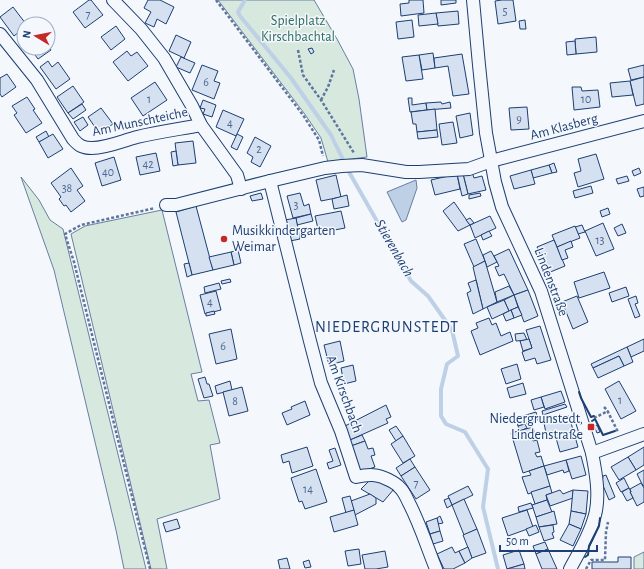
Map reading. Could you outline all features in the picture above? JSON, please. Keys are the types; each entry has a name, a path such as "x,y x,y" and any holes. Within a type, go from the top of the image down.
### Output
{"street":[{"name":"Am Munschteiche","path":"114,0 141,29 164,58 192,106 201,125 237,175 241,189"},
{"name":"Lindenstraße","path":"473,0 486,133 495,182 502,207 541,291 592,453 597,482 596,514 591,528 570,569"},
{"name":"Am Munschteiche","path":"0,34 37,80 73,140 77,144 84,147 93,148 104,147 137,137 201,125"},
{"name":"Am Klasberg","path":"491,161 644,121"},
{"path":"166,205 176,205 325,168 352,166 419,172 469,169 491,161"},
{"name":"Am Kirschbach","path":"270,181 321,383 341,432 356,477 366,474 374,474 386,478 399,486 420,525 427,548 436,569"},
{"path":"592,453 644,434"}],"path":[{"path":"216,0 298,109 319,140 325,168"},
{"path":"298,50 303,75 321,100 352,166"},
{"path":"321,100 328,87 334,70"},
{"path":"150,569 76,270 65,234 81,225 166,205"},
{"path":"604,407 608,411 622,442"},
{"path":"595,418 608,411"},
{"path":"586,569 591,560 605,560 608,522"}],"green space":[{"name":"Spielplatz Kirschbachtal","path":"218,0 314,0 353,69 359,99 367,157 328,162 321,138 304,113"},
{"path":"21,177 39,200 50,220 63,229 146,569 124,569 54,270"},
{"path":"162,210 202,372 191,374 198,401 209,400 220,443 210,445 220,499 157,519 167,569 151,569 71,234 85,226"},
{"path":"644,552 644,569 634,569 634,557"}],"water":[{"path":"416,180 417,188 406,220 402,222 387,192"}],"building":[{"path":"91,0 103,15 85,28 73,12"},
{"path":"148,0 160,0 174,7 166,24 157,19 154,27 145,23 151,12 144,8"},
{"path":"409,0 423,0 424,13 401,16 400,4 409,3"},
{"path":"441,0 456,0 456,3 441,5"},
{"path":"513,0 516,21 498,24 495,1"},
{"path":"13,7 20,16 16,16 16,34 14,36 0,17"},
{"path":"458,11 459,24 438,26 436,13"},
{"path":"436,13 438,24 419,26 418,15"},
{"path":"412,20 414,37 398,39 396,22"},
{"path":"525,20 526,29 520,29 519,21"},
{"path":"116,26 125,39 111,50 101,37"},
{"path":"176,35 191,42 184,58 169,51"},
{"path":"596,37 597,52 576,54 575,39"},
{"path":"575,41 576,54 567,55 566,42"},
{"path":"312,48 314,52 311,54 308,49"},
{"path":"127,51 131,56 137,52 148,66 128,81 113,62"},
{"path":"433,53 435,68 422,70 419,55"},
{"path":"462,54 469,94 453,96 448,66 435,68 434,58"},
{"path":"419,55 423,79 406,81 402,57"},
{"path":"181,57 195,63 190,73 176,67"},
{"path":"48,61 52,67 58,62 70,79 56,89 40,67"},
{"path":"202,65 218,71 214,81 220,83 214,99 192,90"},
{"path":"644,65 644,77 631,80 628,69"},
{"path":"7,74 16,87 2,97 0,94 0,78"},
{"path":"644,77 644,104 636,106 630,81"},
{"path":"630,81 633,95 612,97 610,83"},
{"path":"155,82 167,100 143,116 131,98"},
{"path":"73,86 84,102 68,113 57,97"},
{"path":"572,87 581,87 582,91 598,90 600,107 574,110"},
{"path":"27,97 35,109 33,110 42,123 26,133 14,115 17,113 12,106"},
{"path":"408,98 412,98 412,105 426,103 427,110 410,112"},
{"path":"203,100 216,105 212,117 203,114 205,109 200,108"},
{"path":"441,102 442,104 450,102 451,108 427,110 426,103"},
{"path":"82,104 86,110 73,119 68,113"},
{"path":"527,107 529,129 511,130 509,108"},
{"path":"101,108 113,124 99,133 88,117"},
{"path":"435,109 437,130 417,132 416,124 413,124 411,112"},
{"path":"223,110 244,119 236,136 216,127"},
{"path":"470,113 473,135 460,138 456,116"},
{"path":"83,117 88,125 80,131 74,122"},
{"path":"453,122 457,143 442,145 439,124"},
{"path":"437,130 438,137 418,139 417,132"},
{"path":"46,131 49,137 39,142 36,137"},
{"path":"53,134 63,149 48,158 39,142"},
{"path":"237,134 243,137 237,150 231,147"},
{"path":"255,137 271,146 260,167 251,162 253,157 247,153"},
{"path":"193,141 196,163 178,165 175,143"},
{"path":"176,151 178,165 173,166 171,152"},
{"path":"156,153 160,171 140,175 136,157"},
{"path":"596,154 604,179 578,187 574,173 581,171 578,159"},
{"path":"114,157 121,180 102,186 95,163"},
{"path":"554,163 557,172 552,173 549,165"},
{"path":"549,165 552,173 533,178 531,170"},
{"path":"71,168 83,186 77,190 85,201 71,212 59,199 61,197 51,183"},
{"path":"639,168 641,173 634,176 632,171"},
{"path":"531,170 535,184 514,189 510,176"},
{"path":"472,172 474,178 482,176 486,190 468,194 463,174"},
{"path":"457,174 460,189 435,195 431,180"},
{"path":"457,174 463,174 468,194 462,196"},
{"path":"336,175 341,197 321,201 316,180"},
{"path":"627,176 629,181 618,184 616,179"},
{"path":"591,186 593,193 575,198 573,191"},
{"path":"644,187 644,196 640,197 637,189"},
{"path":"261,193 263,199 252,201 250,196"},
{"path":"300,193 304,206 309,204 311,214 293,218 287,196"},
{"path":"480,193 481,196 469,199 469,195"},
{"path":"347,195 349,206 334,209 332,199"},
{"path":"454,202 470,225 458,231 443,211"},
{"path":"196,206 213,270 192,275 176,212"},
{"path":"608,208 610,214 602,217 600,211"},
{"path":"341,211 345,228 319,233 315,216"},
{"path":"311,214 313,221 297,225 296,218"},
{"path":"490,216 496,228 475,238 470,225"},
{"path":"296,218 300,239 290,241 285,220"},
{"path":"470,218 474,223 470,225 466,220"},
{"path":"603,223 614,249 596,256 585,231"},
{"path":"622,224 626,233 618,236 614,228"},
{"path":"582,225 585,232 578,234 575,227"},
{"path":"575,226 580,238 557,247 552,235"},
{"path":"489,231 492,236 483,240 481,235"},
{"path":"476,239 485,261 474,267 464,244"},
{"path":"554,240 565,266 548,273 537,247"},
{"path":"571,241 573,247 565,250 568,258 562,260 557,247"},
{"path":"509,249 528,290 514,295 504,274 499,276 495,267 499,266 494,256"},
{"path":"238,250 241,263 234,265 231,252"},
{"path":"491,251 497,262 487,267 483,255"},
{"path":"231,252 234,265 213,270 209,257"},
{"path":"485,261 497,302 483,309 473,267"},
{"path":"189,263 192,275 187,277 184,264"},
{"path":"604,272 610,288 579,298 574,282"},
{"path":"230,279 231,282 222,284 221,281"},
{"path":"476,280 483,309 473,314 467,293 471,291 468,283"},
{"path":"219,283 221,289 205,293 204,287"},
{"path":"509,286 514,295 497,302 495,292"},
{"path":"626,287 629,296 612,302 609,293"},
{"path":"528,290 538,316 524,322 514,295"},
{"path":"216,291 221,310 205,314 200,295"},
{"path":"514,295 518,307 509,311 504,300"},
{"path":"577,296 588,322 573,329 562,302"},
{"path":"636,296 638,303 635,304 640,316 635,318 628,299"},
{"path":"504,300 509,311 492,319 487,307"},
{"path":"518,307 522,315 514,318 511,310"},
{"path":"511,310 514,318 506,321 503,314"},
{"path":"214,311 215,314 206,316 206,313"},
{"path":"489,318 492,325 496,323 501,336 510,332 513,341 480,355 471,331 478,328 476,323"},
{"path":"540,326 551,360 537,364 535,358 525,361 522,352 532,348 526,330"},
{"path":"231,329 237,359 216,364 209,334"},
{"path":"524,333 527,340 516,341 515,334"},
{"path":"529,339 532,348 523,351 520,341"},
{"path":"644,339 644,351 631,357 627,347"},
{"path":"340,341 344,361 329,365 324,345"},
{"path":"627,347 633,362 624,366 619,356 593,368 591,364"},
{"path":"619,356 624,366 598,378 593,368"},
{"path":"517,364 521,379 506,384 501,369"},
{"path":"353,365 356,381 344,384 341,368"},
{"path":"205,377 213,396 204,398 198,379"},
{"path":"230,381 232,390 217,394 215,386"},
{"path":"619,381 636,411 621,419 605,389"},
{"path":"523,383 526,394 510,398 507,388"},
{"path":"242,387 248,411 229,416 223,392"},
{"path":"561,391 565,402 545,409 541,397"},
{"path":"541,397 544,407 534,410 531,400"},
{"path":"305,401 310,415 287,425 282,413"},
{"path":"565,404 567,407 543,415 542,411"},
{"path":"386,405 391,417 386,419 388,423 350,440 345,426"},
{"path":"536,412 538,420 518,426 516,418"},
{"path":"569,416 578,447 560,452 554,431 546,433 544,423"},
{"path":"525,424 527,428 520,431 518,426"},
{"path":"597,425 600,432 597,433 594,426"},
{"path":"396,426 403,436 396,441 389,430"},
{"path":"533,427 536,437 532,438 533,441 537,440 540,452 535,453 537,457 541,456 544,466 523,473 511,433"},
{"path":"362,435 365,441 351,446 350,440"},
{"path":"403,436 415,456 403,463 391,444"},
{"path":"365,441 368,449 373,448 375,455 371,456 375,467 360,472 351,446"},
{"path":"307,447 313,466 292,473 289,461 283,463 281,455"},
{"path":"644,447 644,465 636,470 628,457"},
{"path":"335,448 341,465 329,469 327,463 333,461 329,450"},
{"path":"581,456 586,475 572,479 566,460"},
{"path":"628,457 636,470 619,480 611,467"},
{"path":"410,459 415,467 401,476 396,468"},
{"path":"566,460 569,471 564,473 563,470 547,475 544,466"},
{"path":"544,466 550,486 528,494 522,477 531,475 529,471"},
{"path":"415,467 430,490 416,499 401,476"},
{"path":"316,469 327,502 305,509 302,501 299,502 291,478"},
{"path":"644,470 644,486 643,486 637,474"},
{"path":"606,475 615,497 609,500 602,483 603,476"},
{"path":"373,477 394,489 383,502 361,489"},
{"path":"624,478 629,488 621,492 616,483"},
{"path":"641,483 644,488 644,502 637,506 630,489"},
{"path":"468,486 473,495 452,505 448,496"},
{"path":"550,486 552,493 546,495 547,500 535,504 531,492"},
{"path":"629,488 633,498 627,501 622,492"},
{"path":"560,490 563,494 573,490 573,498 550,506 546,495"},
{"path":"573,490 588,491 586,514 571,511"},
{"path":"370,494 376,498 376,504 355,515 351,501"},
{"path":"350,496 354,510 346,513 342,498"},
{"path":"449,498 452,505 447,508 444,500"},
{"path":"464,499 477,529 464,535 452,505"},
{"path":"547,500 552,512 536,517 532,505"},
{"path":"531,503 533,508 519,512 518,507"},
{"path":"354,510 358,525 334,532 330,517"},
{"path":"527,510 533,527 508,536 502,518"},
{"path":"554,511 557,524 539,527 536,517"},
{"path":"571,511 586,514 581,529 569,524"},
{"path":"440,516 443,523 438,524 437,518"},
{"path":"437,518 440,531 430,534 426,522"},
{"path":"177,519 180,528 166,532 163,523"},
{"path":"569,524 581,529 573,546 560,540"},
{"path":"536,525 539,532 529,536 526,529"},
{"path":"553,525 554,532 552,533 554,538 544,541 539,527"},
{"path":"477,529 486,553 472,558 463,535"},
{"path":"440,531 443,541 433,544 430,534"},
{"path":"545,542 548,549 536,554 533,546"},
{"path":"452,547 455,553 459,551 465,563 453,569 444,569 437,554"},
{"path":"468,547 472,558 465,563 459,551"},
{"path":"359,549 361,564 348,566 345,551"},
{"path":"548,549 557,569 542,569 536,554"},
{"path":"519,550 524,564 507,569 503,555"},
{"path":"385,551 388,567 365,569 362,555"},
{"path":"618,557 631,557 631,569 592,569 592,562 618,562"},
{"path":"287,558 290,569 280,569 278,560"},
{"path":"309,560 311,567 305,568 303,562"},
{"path":"524,564 525,569 507,569"}],"waterway":[{"name":"Stierenbach","path":"245,0 238,12 240,16 291,78 331,135 349,172 411,281 428,296 452,330 458,356 447,364 441,389 441,416 446,424 465,432 488,469 483,507 498,569"}],"wall":[{"path":"579,392 591,417 594,416"},
{"path":"592,421 595,419 603,435 615,431"},
{"path":"585,557 588,555 589,546 599,526 600,518"}],"place":[{"name":"Musikkindergarten Weimar","path":"224,239"},
{"name":"Niedergrunstedt, Lindenstraße","path":"591,427"}],"district":[{"name":"NIEDERGRUNSTEDT","path":"387,327"}]}
